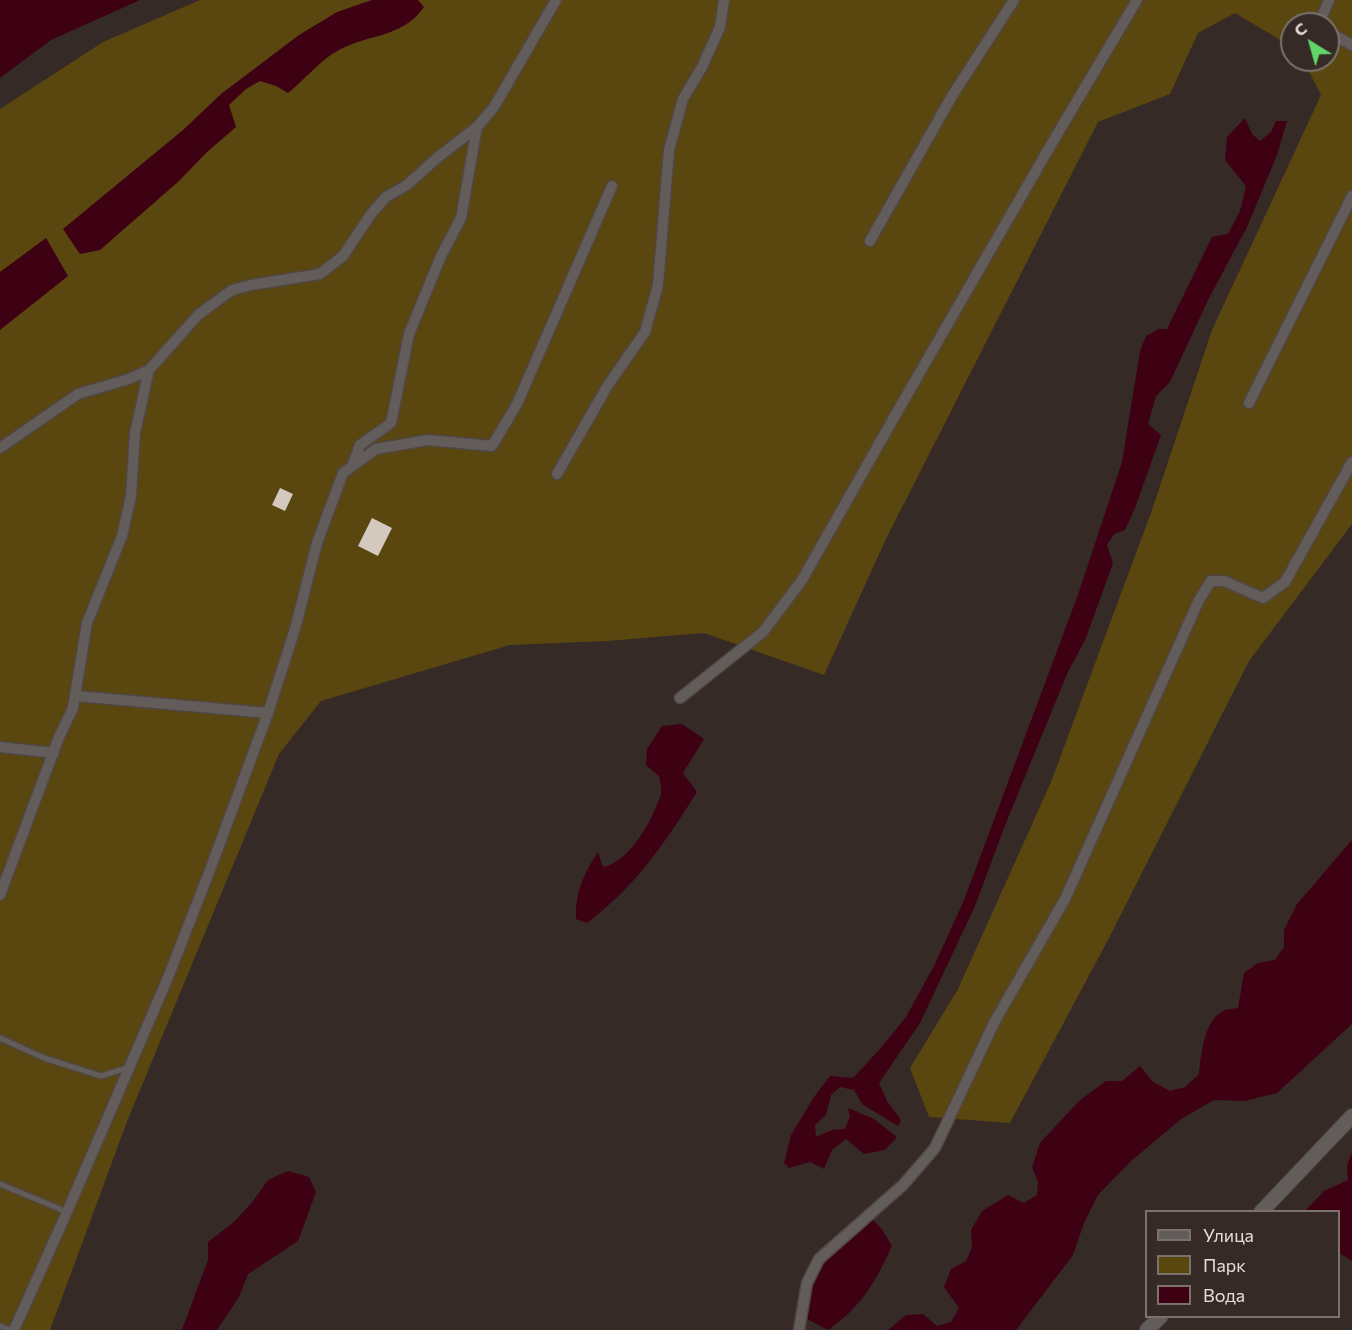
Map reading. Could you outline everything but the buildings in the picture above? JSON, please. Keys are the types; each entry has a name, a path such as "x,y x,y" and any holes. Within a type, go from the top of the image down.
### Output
{"street":[{"path":"0,448 78,394 129,379 149,370 198,315 232,290 320,274 343,256 371,214 386,197 407,185 477,127 494,107 556,0"},
{"path":"557,474 608,385 645,332 658,285 669,150 683,99 702,67 720,27 724,0"},
{"path":"870,241 952,96 1014,0"},
{"path":"680,698 763,632 802,580 928,357 1137,0"},
{"path":"351,466 360,444 391,423 409,334 441,256 461,218 477,127"},
{"path":"14,1330 68,1212 167,980 268,713 295,629 317,543 343,473 376,449 428,440 492,446 517,404 612,186"},
{"path":"1250,404 1352,196"},
{"path":"0,895 54,753 74,708 87,623 122,536 131,496 135,433 149,370"},
{"path":"799,1330 807,1283 819,1259 903,1185 935,1148 995,1021 1065,899 1199,600 1211,581 1224,581 1263,598 1285,582 1352,462"},
{"path":"76,696 268,713"},
{"path":"0,747 54,753"},
{"path":"1264,1210 1352,1116"},
{"path":"1147,1330 1160,1318"}],"lane":[{"path":"0,1038 44,1058 101,1076 129,1067"},
{"path":"0,1184 68,1212"},
{"path":"0,1326 10,1330"}],"green space":[{"path":"200,0 1352,0 1352,524 1249,661 1108,940 1010,1123 929,1117 910,1068 958,989 1051,782 1152,510 1212,330 1321,95 1309,72 1340,72 1340,12 1280,12 1280,40 1235,13 1198,33 1170,94 1098,122 886,539 824,675 704,633 607,641 510,645 321,701 279,754 128,1119 50,1330 0,1330 0,109 103,42"}],"water":[{"path":"0,0 140,0 51,40 0,78"},
{"path":"372,0 418,0 424,7 415,18 394,31 358,42 334,53 288,93 260,81 246,89 229,105 236,127 179,181 100,250 80,254 63,229 183,130 221,94 299,35 337,12"},
{"path":"1245,118 1252,134 1260,141 1271,132 1276,121 1287,121 1277,155 1247,227 1209,298 1170,382 1156,396 1148,424 1161,435 1125,530 1114,534 1107,545 1113,563 1086,638 1067,674 975,906 920,1023 879,1083 887,1101 901,1120 898,1126 862,1104 854,1090 840,1087 831,1095 826,1115 815,1125 816,1137 832,1130 845,1129 850,1116 848,1108 874,1119 897,1137 885,1150 864,1154 846,1139 832,1150 824,1169 810,1162 789,1168 784,1163 791,1135 814,1097 830,1076 853,1078 906,1017 935,964 964,900 1079,592 1122,462 1140,351 1146,336 1159,329 1167,329 1212,237 1228,234 1240,211 1246,186 1225,160 1227,137"},
{"path":"46,238 68,276 0,330 0,272"},
{"path":"682,724 704,739 683,773 697,792 661,846 621,894 587,923 576,919 581,884 598,852 603,867 622,857 639,838 657,804 661,794 659,776 646,765 647,749 662,726"},
{"path":"1352,840 1352,1024 1277,1093 1245,1101 1214,1100 1181,1119 1130,1162 1098,1195 1084,1223 1073,1255 1016,1330 888,1330 906,1315 923,1314 937,1326 951,1322 959,1308 944,1287 951,1269 966,1261 972,1247 971,1230 982,1211 1008,1195 1024,1203 1037,1195 1038,1182 1032,1167 1040,1143 1079,1101 1106,1081 1122,1081 1140,1066 1153,1082 1170,1091 1185,1087 1199,1074 1208,1030 1212,1022 1223,1011 1238,1008 1244,973 1258,963 1275,960 1284,947 1284,930 1297,904"},
{"path":"1352,1152 1352,1261 1340,1254 1340,1210 1306,1210 1324,1191 1348,1180 1347,1165"},
{"path":"288,1171 309,1177 316,1192 298,1241 248,1274 239,1297 217,1330 182,1330 208,1260 208,1242 235,1221 268,1180"},
{"path":"872,1219 882,1229 892,1246 866,1293 850,1312 828,1330 807,1319 808,1295 812,1283 833,1252"}]}
